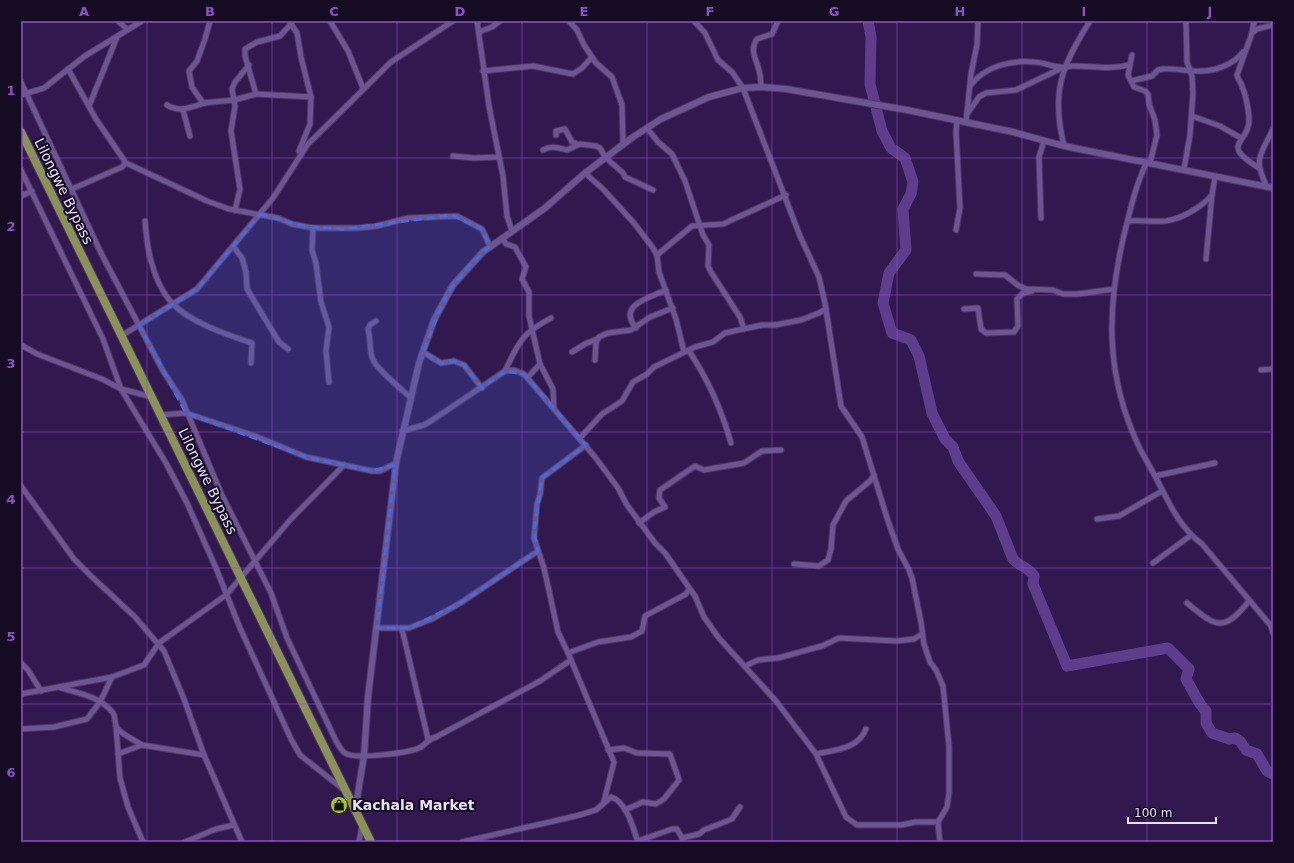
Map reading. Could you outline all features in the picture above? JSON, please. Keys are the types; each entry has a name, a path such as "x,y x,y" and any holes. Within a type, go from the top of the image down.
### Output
{"main road":[{"name":"Lilongwe Bypass","path":"21,132 371,842"}],"street":[{"path":"118,21 127,29"},
{"path":"21,95 44,88 85,56 142,21"},
{"path":"205,103 201,101 192,87 189,71 196,61 205,39 210,21"},
{"path":"330,21 348,51 363,88"},
{"path":"121,336 197,289 273,198 303,148 363,88 399,55 453,21"},
{"path":"477,21 483,71 503,176 507,216 512,231"},
{"path":"479,32 492,27 500,21"},
{"path":"569,21 577,30 596,63 609,73 619,95 622,105 624,143"},
{"path":"694,21 705,33 718,60 732,72 743,88 786,195 800,236 819,277 826,309 841,406 862,437 898,550 912,578 922,622 922,634 930,662 936,670 943,686 948,734 948,800 945,812 938,822 940,842"},
{"path":"761,87 758,66 753,56 753,44 757,38 772,34 778,21"},
{"path":"966,122 977,45 978,21"},
{"path":"1064,146 1057,112 1060,80 1064,67 1076,42 1090,21"},
{"path":"1184,170 1192,116 1193,84 1186,52 1186,21"},
{"path":"1254,21 1252,33 1237,76 1244,92 1249,117 1247,130 1241,138 1238,148 1240,154 1259,168 1270,188"},
{"path":"256,94 249,65 245,56 246,49 257,42 280,36 291,23 297,33 301,57 311,97 310,124 296,160"},
{"path":"1252,33 1261,28 1273,25"},
{"path":"90,106 117,37"},
{"path":"1130,81 1152,76 1158,70 1163,69 1201,71 1211,70 1232,62 1246,48"},
{"path":"1132,55 1128,65 1128,75 1134,87 1145,91 1148,94 1149,104 1155,120 1157,135 1149,162 1138,183 1128,221 1114,289 1111,338 1117,384 1140,449 1156,476 1162,491 1190,536 1202,544 1271,626 1273,633"},
{"path":"483,71 534,66 573,74 582,68 592,57"},
{"path":"970,86 982,73 999,65 1034,62 1064,67 1100,68 1128,65"},
{"path":"235,210 240,189 231,132 235,113 233,86 249,65"},
{"path":"967,114 979,97 986,93 1011,92 1064,67"},
{"path":"68,69 96,119 126,163 184,191 235,210 260,214 313,228 343,229 370,227 408,218 452,215 462,217 482,229 490,246"},
{"path":"21,82 101,253 163,371 182,400 221,493 271,593 287,638 336,741 345,753 364,756 405,752 421,747 428,739 436,737 540,681 571,660"},
{"path":"355,811 364,756 368,697 396,463 410,398 434,320 446,295 462,273 490,246 545,208 585,173 624,143 647,128 709,97 743,88 761,87 792,90 907,110 966,122 1064,146 1149,162 1270,188"},
{"path":"168,105 175,110 183,110 205,103 234,100 256,94 311,97"},
{"path":"183,110 190,136"},
{"path":"1192,116 1220,126 1241,138"},
{"path":"956,230 960,208 956,132 957,120"},
{"path":"647,128 658,142 672,154 685,181 700,225 709,245 708,266 740,317 744,329"},
{"path":"556,135 556,131 558,129 565,129 572,142 600,148 605,157 623,173 625,177 653,190"},
{"path":"1259,168 1260,153 1273,130"},
{"path":"1041,218 1039,157 1044,141"},
{"path":"543,150 548,146 555,146 567,150 577,144"},
{"path":"453,156 468,158 499,157"},
{"path":"72,189 122,167 126,163"},
{"path":"21,170 103,339 121,389 166,463 187,503 270,695 300,755 345,791"},
{"path":"585,173 603,189 634,223 657,255 659,272 673,308 686,351 696,361 719,408 731,443"},
{"path":"1206,259 1215,177"},
{"path":"21,196 32,191"},
{"path":"657,255 692,226 723,224 730,222 786,195"},
{"path":"1128,221 1172,220 1207,201 1212,195"},
{"path":"145,221 152,262 163,290 173,305 195,320 228,336 252,343 252,363"},
{"path":"313,228 312,250 316,263 322,302 329,327 326,351 329,382"},
{"path":"502,238 506,244 515,247 526,266 522,278 529,292 529,316 540,364 553,389 554,409"},
{"path":"233,246 242,258 246,272 247,289 279,342 288,350"},
{"path":"976,274 1005,275 1019,286 1033,291"},
{"path":"964,309 978,308 981,329 986,333 1014,332 1018,326 1017,299 1023,294 1033,291 1048,290 1063,294 1078,294 1114,289"},
{"path":"636,328 630,321 629,314 632,306 666,290"},
{"path":"572,352 585,344 597,340 604,334 636,328 650,317 673,308"},
{"path":"580,438 602,414 622,401 633,382 647,374 654,367 686,351 713,342 726,333 762,325 775,325 801,320 819,314 826,309"},
{"path":"402,431 424,425 482,388 505,371 520,340 532,329 551,318"},
{"path":"376,321 370,325 368,329 371,342 370,350 374,361 410,398"},
{"path":"595,360 597,340"},
{"path":"21,345 37,354 102,379 121,389 152,398"},
{"path":"423,352 441,363 454,361 464,365 482,388"},
{"path":"528,377 540,364"},
{"path":"1261,370 1273,369"},
{"path":"505,371 514,370 528,377 586,445 618,488 627,506 639,523 665,553 718,637 776,701 816,754 846,817 857,825 902,825 915,822 938,822"},
{"path":"160,415 186,412 255,436 306,457 372,471 380,471 396,463"},
{"path":"586,445 542,478 534,532 553,605 558,632 614,766 604,801"},
{"path":"639,523 654,512 665,507 659,498 660,490 695,466 704,470 744,463 762,451 781,450"},
{"path":"1156,476 1215,463"},
{"path":"21,694 112,677 144,666 159,643 226,595 291,519 344,465"},
{"path":"794,564 820,566 828,560 831,549 833,525 836,519 846,501 861,490 874,475"},
{"path":"21,486 74,559 135,617 159,643 169,660 204,756 242,842"},
{"path":"1097,519 1119,516 1162,491"},
{"path":"1153,563 1190,536"},
{"path":"377,628 402,629 415,626 456,605 538,551"},
{"path":"568,653 598,642 631,637 642,631 645,616 686,594 689,589"},
{"path":"1187,603 1208,620 1218,624 1223,623 1238,613 1249,601"},
{"path":"402,629 428,739"},
{"path":"745,666 758,660 778,658 822,646 839,638 897,642 914,640 922,634"},
{"path":"21,663 28,670 41,691"},
{"path":"21,729 54,727 87,719 100,702 112,677"},
{"path":"59,688 94,698 114,714 120,778 128,807 143,842"},
{"path":"116,726 121,732 142,744 204,756"},
{"path":"816,754 846,748 862,738 866,729"},
{"path":"118,754 142,744"},
{"path":"608,750 624,748 637,754 670,754 679,780 673,786 669,794 660,802 654,804 643,802 625,810"},
{"path":"462,842 596,810 609,797 614,797 625,810 638,842 672,829 677,829 682,838 699,834 704,830 732,819 740,807"},
{"path":"359,842 362,824"},
{"path":"184,842 216,829 234,825"}],"highlighted area":[{"path":"260,214 303,226 343,229 452,215 482,229 490,246 469,266 446,295 423,352 441,363 454,361 464,365 482,388 505,371 524,374 586,445 542,478 534,532 538,551 462,602 409,628 377,628 395,465 372,471 306,457 186,413 139,325 197,289"}],"waterway":[{"path":"868,21 871,37 870,84 882,131 891,148 905,158 913,182 911,194 903,209 906,250 889,273 883,303 892,333 911,340 919,356 932,413 945,439 953,447 958,461 996,516 1013,559 1030,571 1034,576 1033,584 1067,666 1168,648 1189,669 1186,679 1200,704 1206,711 1206,723 1212,733 1229,739 1235,738 1240,741 1246,750 1257,754 1267,771 1273,774"}],"place":[{"name":"Kachala Market","path":"339,805"}]}
